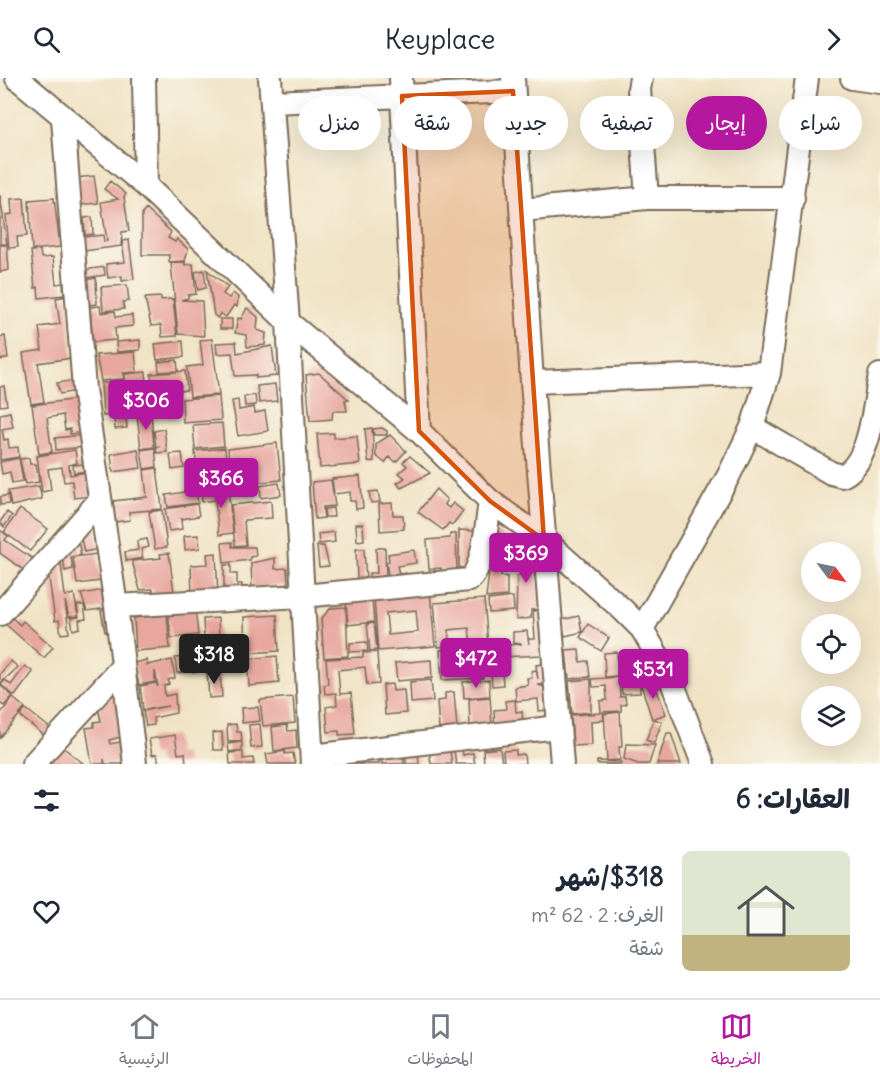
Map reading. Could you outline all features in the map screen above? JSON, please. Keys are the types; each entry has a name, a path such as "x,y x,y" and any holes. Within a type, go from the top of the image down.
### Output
{"street":[{"path":"17,78 63,119 146,186 288,322 419,431 490,501 544,540 642,629 670,679 703,764"},
{"path":"144,78 146,186"},
{"path":"270,78 288,322 312,760 558,727"},
{"path":"640,78 647,198"},
{"path":"642,629 688,551 752,427 769,373 807,78"},
{"path":"852,78 880,82"},
{"path":"273,102 402,87 513,84 532,382 561,764"},
{"path":"402,87 419,431"},
{"path":"63,119 84,389 116,606 135,764"},
{"path":"522,210 647,198 793,198"},
{"path":"532,382 769,373"},
{"path":"752,427 831,472 842,476 852,472 864,454 880,375"},
{"path":"0,614 99,501"},
{"path":"116,606 303,596 469,580 475,575 479,563 490,501"},
{"path":"33,764 122,667"}],"highlighted area":[{"path":"513,91 544,540 490,501 419,431 402,96"}],"building":[{"path":"94,176 98,203 78,205 75,178"},
{"path":"110,181 126,194 124,197 129,231 122,232 121,246 84,251 83,237 103,235 104,242 107,241 101,202 118,199 104,189"},
{"path":"0,195 7,244 0,244"},
{"path":"24,198 27,236 17,237 18,247 9,248 6,215 12,214 11,199"},
{"path":"54,198 60,247 32,250 29,200"},
{"path":"146,209 171,232 168,238 175,242 177,239 188,249 185,261 169,262 169,255 142,255 142,214"},
{"path":"92,217 93,234 85,235 84,218"},
{"path":"129,240 134,279 122,281 122,276 108,278 106,264 125,262 122,241"},
{"path":"0,245 7,245 9,270 0,272"},
{"path":"40,250 41,258 53,257 56,284 63,283 64,295 39,298 38,287 35,288 31,251"},
{"path":"185,262 185,265 193,264 196,294 188,295 188,298 181,300 202,301 204,336 178,334 171,263"},
{"path":"104,267 105,275 86,278 85,270"},
{"path":"204,270 206,288 198,290 195,272"},
{"path":"207,270 228,287 223,294 229,298 233,293 238,297 237,307 234,305 226,317 220,313 218,318 214,315"},
{"path":"96,278 97,304 89,305 85,280"},
{"path":"127,285 129,301 123,302 124,309 103,311 101,287"},
{"path":"67,296 72,358 38,363 44,402 31,404 23,353 42,350 39,327 60,324 56,298"},
{"path":"161,297 161,300 173,299 177,336 162,337 161,325 151,326 145,298"},
{"path":"100,306 101,313 115,311 116,317 132,315 133,326 115,328 116,340 93,342 90,307"},
{"path":"247,308 258,317 257,330 266,333 265,345 247,347 246,335 235,333 238,318 241,319"},
{"path":"220,319 232,319 232,329 220,329"},
{"path":"5,336 8,358 0,360 0,337"},
{"path":"212,339 219,395 190,397 187,367 203,365 200,340"},
{"path":"140,340 140,350 117,352 116,342"},
{"path":"183,341 184,357 157,360 155,344"},
{"path":"236,342 237,353 272,346 276,376 256,378 256,375 235,376 232,353 217,354 216,343"},
{"path":"135,352 137,372 123,373 124,379 101,381 96,355"},
{"path":"177,360 178,371 159,372 158,362"},
{"path":"185,371 187,390 153,394 151,374"},
{"path":"146,372 148,397 119,400 118,390 109,390 109,382 125,380 125,374"},
{"path":"319,373 349,400 345,400 347,411 333,411 332,419 310,421 306,375"},
{"path":"75,380 77,391 60,394 57,383"},
{"path":"101,383 108,383 109,402 149,399 150,413 103,416"},
{"path":"275,384 277,401 259,403 257,386"},
{"path":"4,386 7,405 0,406 0,387"},
{"path":"178,393 179,407 152,410 151,395"},
{"path":"255,395 256,405 245,406 244,397"},
{"path":"219,396 221,420 183,423 182,399"},
{"path":"78,399 82,424 78,425 79,433 70,434 70,429 65,430 63,415 47,418 52,452 39,454 32,405"},
{"path":"238,400 239,410 254,407 255,413 265,411 268,431 238,436 232,401"},
{"path":"10,412 13,427 2,429 4,440 8,439 9,448 18,447 19,457 0,460 0,414"},
{"path":"151,414 154,447 141,449 137,415"},
{"path":"126,416 127,428 115,429 114,417"},
{"path":"222,423 224,446 195,449 193,425"},
{"path":"372,428 374,461 368,462 365,429"},
{"path":"382,428 387,431 387,435 374,435 373,429"},
{"path":"164,429 167,452 157,453 156,448 160,446 156,447 154,431"},
{"path":"334,433 334,438 357,436 360,464 320,468 317,434"},
{"path":"83,435 84,447 56,450 55,438"},
{"path":"390,435 406,451 396,462 389,457 385,463 376,456 376,444"},
{"path":"277,443 281,480 232,485 228,449"},
{"path":"155,448 157,467 144,469 141,450"},
{"path":"225,448 228,482 198,485 195,451"},
{"path":"138,449 141,468 113,472 111,454"},
{"path":"75,450 77,463 69,465 70,475 88,472 91,496 74,498 72,481 64,482 62,467 48,469 51,490 42,492 37,456"},
{"path":"182,453 184,468 172,470 170,454"},
{"path":"410,456 430,473 401,488 397,483 405,478 399,473 407,466 403,462"},
{"path":"19,458 23,481 12,483 10,472 2,474 0,462"},
{"path":"29,458 30,464 36,464 39,482 25,484 20,459"},
{"path":"85,464 86,471 74,473 73,465"},
{"path":"157,468 162,509 129,512 130,520 115,522 113,501 147,497 144,470"},
{"path":"360,476 363,508 356,509 355,501 350,501 350,492 334,494 332,479"},
{"path":"331,480 335,506 323,507 324,518 315,519 312,482"},
{"path":"279,483 281,495 261,498 260,486"},
{"path":"39,486 42,499 11,506 8,491"},
{"path":"228,488 233,533 219,535 215,500 202,502 201,491"},
{"path":"436,489 447,500 444,504 449,508 453,503 463,511 452,525 449,523 443,530 418,512"},
{"path":"196,490 198,503 168,507 166,495"},
{"path":"378,491 380,502 371,503 369,492"},
{"path":"8,495 9,504 0,505 0,497"},
{"path":"271,501 272,518 244,520 246,545 235,546 231,505"},
{"path":"392,503 393,515 403,515 404,529 380,531 379,504"},
{"path":"197,504 199,516 181,519 182,529 169,531 165,509"},
{"path":"333,508 334,517 325,517 324,509"},
{"path":"20,509 48,529 30,551 4,532"},
{"path":"162,510 167,547 155,549 149,512"},
{"path":"7,512 12,516 4,527 0,522"},
{"path":"94,523 99,549 84,552 78,526"},
{"path":"356,524 363,524 364,540 357,541"},
{"path":"494,529 504,537 501,576 507,577 507,596 486,598"},
{"path":"0,530 8,536 5,540 33,559 25,571 0,553"},
{"path":"459,530 477,531 472,567 459,568"},
{"path":"334,532 335,542 319,544 318,534"},
{"path":"450,534 456,534 457,571 441,572 441,568 429,569 427,540 450,538"},
{"path":"198,535 200,548 185,550 184,536"},
{"path":"147,539 149,547 141,549 143,558 126,561 125,552 138,550 137,541"},
{"path":"506,539 540,569 543,609 531,610 531,618 516,620 517,576 525,575 525,571 531,569 504,555"},
{"path":"232,542 232,547 255,547 256,556 250,557 250,560 224,563 222,543"},
{"path":"79,545 81,555 71,557 73,569 65,571 61,548"},
{"path":"317,546 324,546 329,566 319,567"},
{"path":"376,548 385,548 386,580 370,587 369,573 377,573"},
{"path":"356,549 364,549 366,581 357,581"},
{"path":"414,550 416,563 397,566 399,574 406,573 406,578 389,581 386,562 389,561 388,554"},
{"path":"169,553 175,600 155,603 153,589 140,590 132,561 161,558 160,554"},
{"path":"216,553 218,595 192,596 191,565 208,564 207,554"},
{"path":"97,554 100,581 77,584 73,557"},
{"path":"60,556 65,596 74,594 78,616 69,617 65,601 69,633 61,634 59,620 55,621 48,571"},
{"path":"275,558 275,569 287,568 288,585 252,588 251,563"},
{"path":"224,565 231,565 231,574 237,574 237,584 242,584 241,594 224,593"},
{"path":"104,590 107,608 87,611 81,594"},
{"path":"430,592 435,646 378,651 374,597","holes":["416,610 418,632 388,635 386,613"]},
{"path":"513,597 514,611 489,613 488,600"},
{"path":"484,599 488,645 471,646 469,628 448,630 450,646 438,647 434,603"},
{"path":"372,600 374,622 348,625 346,603"},
{"path":"77,605 84,605 86,619 79,620 80,628 73,630 71,618 79,617"},
{"path":"195,607 198,635 171,638 168,610"},
{"path":"346,607 348,656 324,658 321,619 331,608"},
{"path":"107,610 111,631 105,632 101,611"},
{"path":"540,610 542,655 501,657 503,685 492,686 489,646 522,644 513,643 513,632 527,631 528,639 535,639 533,611"},
{"path":"167,615 170,648 136,651 134,618"},
{"path":"277,615 279,651 245,653 244,617"},
{"path":"10,616 20,625 23,621 53,647 44,658 4,623"},
{"path":"579,616 582,632 565,636 561,620"},
{"path":"218,618 220,656 205,657 203,619"},
{"path":"374,623 377,650 370,651 367,624"},
{"path":"588,624 609,638 601,651 580,637"},
{"path":"367,642 368,651 350,652 350,643"},
{"path":"481,647 483,678 442,680 440,650"},
{"path":"579,649 580,662 588,661 590,677 569,679 566,650"},
{"path":"377,652 379,684 367,685 365,667 338,670 340,694 351,693 355,734 339,735 339,731 328,732 326,707 337,705 336,693 325,694 324,685 328,684 326,659 363,657 363,653"},
{"path":"617,652 618,676 605,677 604,653"},
{"path":"202,656 203,671 177,673 175,658"},
{"path":"277,656 279,683 249,686 247,659"},
{"path":"146,660 147,665 172,660 175,678 168,680 169,684 164,686 165,696 175,694 176,713 153,718 154,725 146,726 143,711 168,706 143,710 140,686 156,683 158,687 155,671 155,682 139,685 134,663"},
{"path":"431,660 432,678 397,681 395,663"},
{"path":"11,661 18,667 0,684 0,674"},
{"path":"639,662 640,679 632,679 631,663"},
{"path":"543,664 545,684 538,685 545,687 547,710 539,711 538,699 516,701 515,687 528,685 527,678 532,678 531,671 536,670 538,679 536,665"},
{"path":"25,666 33,672 15,696 1,685 5,680 11,685"},
{"path":"220,672 222,697 209,698 207,673"},
{"path":"619,677 620,697 625,696 626,704 621,705 621,711 603,712 604,720 591,721 592,745 573,746 571,715 601,713 600,701 607,700 606,686 593,687 592,679"},
{"path":"591,679 591,712 572,714 569,681"},
{"path":"431,680 433,701 411,703 410,682"},
{"path":"489,680 490,696 464,698 463,682"},
{"path":"653,680 666,714 652,719 641,685"},
{"path":"640,681 640,693 622,694 621,682"},
{"path":"392,684 393,691 404,690 406,713 385,715 383,685"},
{"path":"0,685 13,696 4,706 0,703"},
{"path":"119,690 123,717 118,718 121,737 109,740 110,744 126,741 126,764 105,764 104,759 104,764 92,764 86,728 94,727 94,722 101,721 98,708"},
{"path":"454,692 457,728 439,730 437,701 445,700 445,693"},
{"path":"293,697 295,723 263,726 260,700"},
{"path":"490,697 492,726 470,728 469,699"},
{"path":"13,698 25,708 0,738 0,714"},
{"path":"515,700 516,712 522,711 523,725 495,727 494,710 506,709 505,701"},
{"path":"258,707 260,721 242,723 241,708"},
{"path":"26,709 50,728 44,735 20,716"},
{"path":"620,712 622,747 619,747 620,760 607,761 604,714"},
{"path":"654,719 662,722 654,743 646,740"},
{"path":"236,724 237,732 241,732 242,741 228,742 227,725"},
{"path":"260,724 262,747 251,748 249,725"},
{"path":"287,725 288,731 296,730 297,748 274,751 272,727"},
{"path":"222,732 223,750 213,750 212,733"},
{"path":"667,733 671,733 681,764 657,764"},
{"path":"175,735 178,754 185,753 186,764 159,764 157,754 152,755 149,739"},
{"path":"242,742 242,750 229,752 228,744"},
{"path":"59,744 84,764 44,764"},
{"path":"626,744 655,745 649,764 638,764 624,759"},
{"path":"449,746 452,764 431,764 429,749"},
{"path":"402,748 404,764 382,764 380,751"},
{"path":"500,748 502,764 484,764 483,750"},
{"path":"462,749 463,755 473,753 475,764 456,764 454,750"},
{"path":"418,750 419,764 406,764 405,751"},
{"path":"516,750 516,755 524,754 525,764 504,764 503,751"},
{"path":"285,751 285,754 293,753 295,764 268,764 266,754"},
{"path":"243,752 243,759 253,758 254,764 230,764 229,753"},
{"path":"379,754 379,764 356,764 355,757"},
{"path":"597,761 621,762 621,764 597,764"}]}
